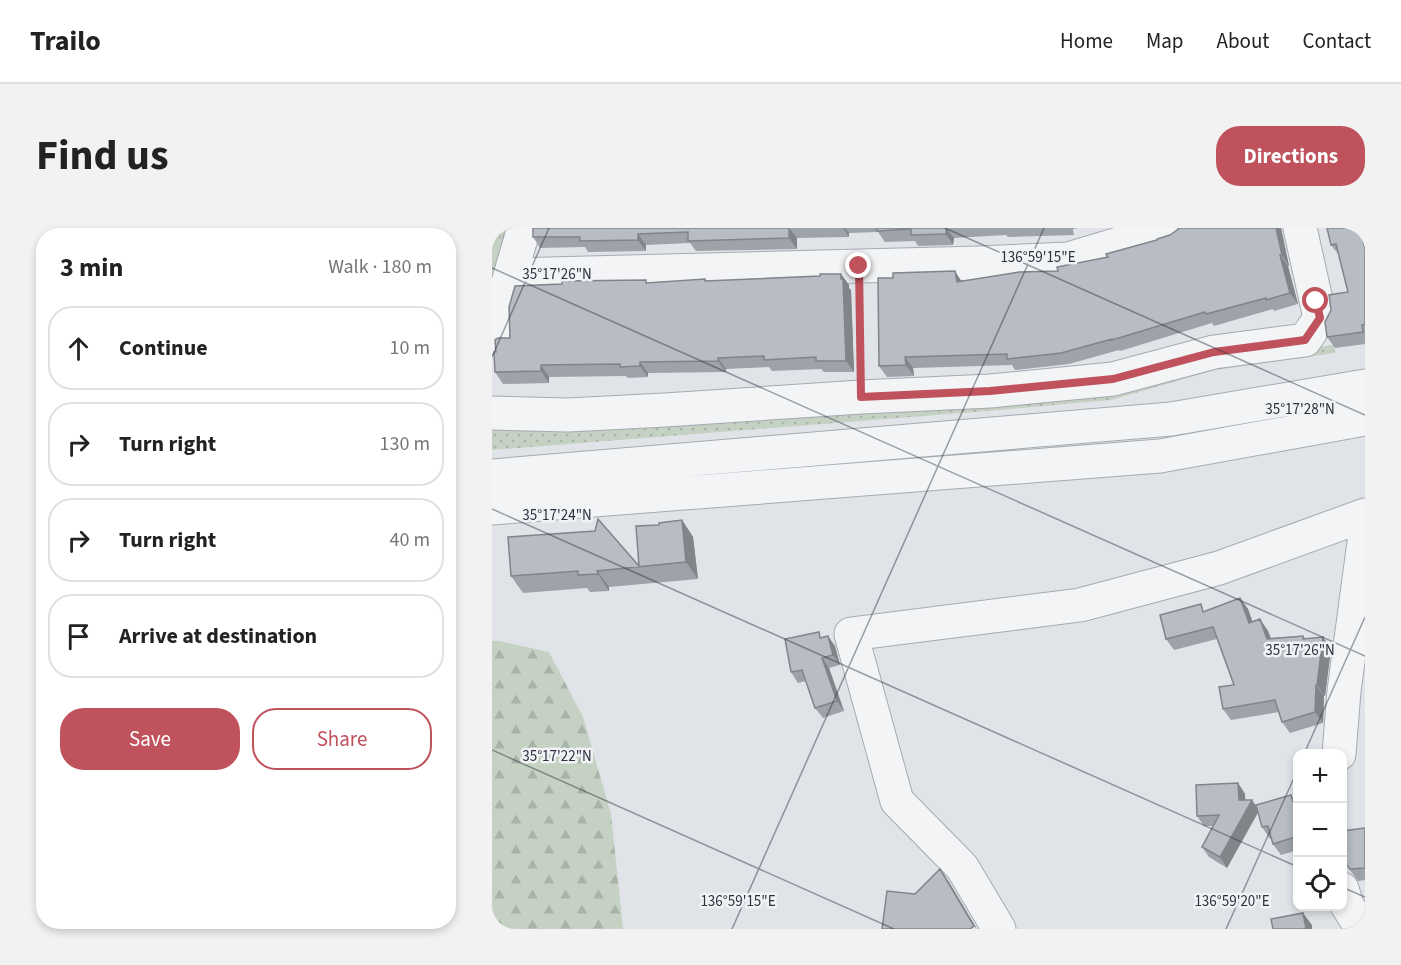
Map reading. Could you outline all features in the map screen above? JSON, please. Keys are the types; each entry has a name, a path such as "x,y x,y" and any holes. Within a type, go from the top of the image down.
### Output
{"street":[{"path":"492,337 524,228"},
{"path":"510,275 1068,259 1172,228"},
{"path":"492,413 578,414 990,391 1113,379 1214,352 1305,340 1320,318 1300,228"},
{"path":"492,476 1171,419 1365,386"},
{"path":"492,508 1160,456 1365,419"},
{"path":"999,929 962,867 897,801 851,634 1080,605 1219,568 1365,515"},
{"path":"1339,749 1344,691 1365,535"},
{"path":"1347,905 1362,929"}],"path":[{"path":"859,266 861,397"}],"green space":[{"path":"492,228 513,228 492,299"},
{"path":"1334,345 1335,353 1215,370 1111,400 492,450 492,424 1216,361"},
{"path":"492,641 549,652 583,717 611,814 623,929 492,929"}],"building":[{"path":"533,228 789,228 789,238 688,241 688,232 638,234 638,240 580,241 580,237 533,237"},
{"path":"877,228 946,228 946,234 911,235 911,229 877,231"},
{"path":"1179,228 1276,228 1290,293 1206,314 1205,312 1061,353 1007,359 1007,354 905,357 906,365 879,366 878,278 893,278 893,273 955,271 957,282 1019,272 1058,271 1057,267 1108,257 1106,254 1157,240 1170,235"},
{"path":"1327,228 1360,228 1365,249 1365,324 1362,325 1363,332 1327,337 1325,322 1331,310 1329,295 1348,292 1336,244 1331,245"},
{"path":"820,274 841,274 841,279 843,279 846,361 816,361 816,357 764,360 764,356 718,358 718,361 640,362 640,366 620,367 620,364 541,365 541,371 495,372 495,340 510,338 509,307 515,286 562,284 562,281 646,280 646,283 820,276"},
{"path":"598,519 639,566 636,526 659,525 659,523 682,520 686,562 597,571 598,574 578,575 578,571 511,576 508,537 595,531"},
{"path":"1240,598 1249,623 1260,619 1267,639 1323,637 1316,685 1315,712 1282,722 1275,700 1223,709 1219,687 1234,685 1213,627 1166,639 1160,615 1201,604 1203,612"},
{"path":"819,632 820,638 828,636 833,655 822,658 837,701 815,708 802,670 791,672 785,639"},
{"path":"1238,783 1239,800 1252,800 1220,857 1202,847 1219,815 1197,816 1196,785"},
{"path":"1291,795 1293,838 1273,844 1268,826 1262,827 1256,805"},
{"path":"1365,828 1365,868 1350,869 1347,865 1347,830"},
{"path":"940,869 974,926 970,929 882,929 887,891 915,894"},
{"path":"1303,913 1306,929 1273,929 1271,919"}],"route":[{"path":"859,266 861,397 990,391 1113,379 1214,352 1305,340 1320,318 1316,301"}]}
